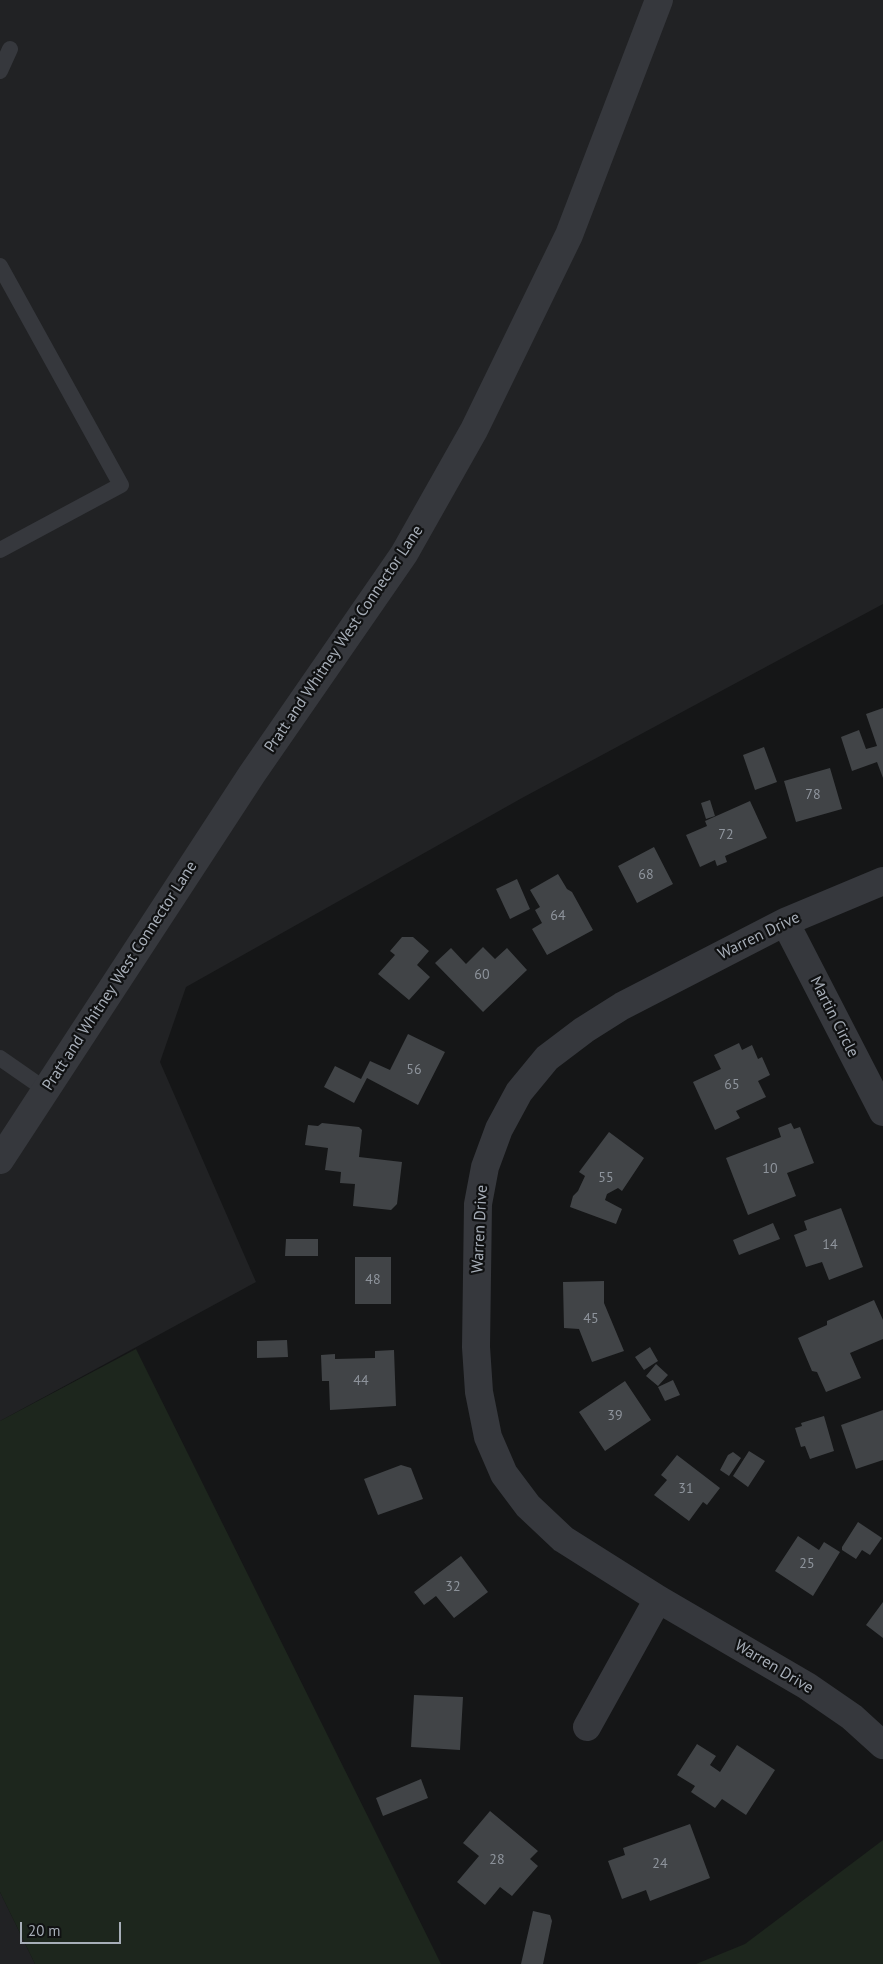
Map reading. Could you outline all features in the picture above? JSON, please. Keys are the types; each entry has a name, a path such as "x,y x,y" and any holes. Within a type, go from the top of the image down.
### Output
{"street":[{"name":"Pratt and Whitney West Connector Lane","path":"0,1160 252,774 404,554 474,430 569,235 658,0"},
{"name":"Warren Drive","path":"883,881 784,922 622,1006 584,1030 547,1058 519,1092 499,1129 485,1167 478,1204 476,1347 478,1392 488,1438 504,1474 528,1506 563,1539 658,1599 807,1686 852,1717 883,1745"},
{"name":"Martin Circle","path":"784,922 883,1112"},
{"path":"587,1727 658,1599"}],"lane":[{"path":"0,71 10,49"},
{"path":"0,266 121,485 0,550"},
{"path":"0,1058 46,1090"}],"shaded area":[{"path":"0,0 883,0 883,604 522,798 186,987 160,1062 256,1282 0,1421"},
{"path":"136,1349 441,1964 35,1964 0,1892 0,1421"},
{"path":"883,1840 883,1964 696,1964 745,1944"},
{"path":"0,1892 35,1964 0,1964"}],"building":[{"path":"883,708 883,778 877,762 852,771 841,737 859,730 866,749 877,746 866,714"},
{"path":"764,747 777,782 755,790 743,755"},
{"path":"830,768 842,809 796,822 784,781"},
{"path":"710,800 715,816 706,819 701,803"},
{"path":"750,801 767,838 725,856 727,862 717,866 715,860 700,867 686,835 707,826 705,821"},
{"path":"654,847 673,884 637,903 618,866"},
{"path":"558,874 567,889 572,892 593,930 547,955 532,929 542,923 535,910 540,907 530,890"},
{"path":"517,879 530,909 510,919 496,889"},
{"path":"402,937 413,937 429,951 417,965 430,977 409,1000 378,974 395,955 390,951"},
{"path":"483,947 495,959 507,948 527,970 483,1012 435,963 451,948 466,964"},
{"path":"408,1034 445,1052 418,1105 367,1078 354,1103 324,1087 335,1066 361,1079 370,1061 390,1070"},
{"path":"739,1043 742,1050 752,1045 758,1059 762,1057 770,1075 758,1081 766,1097 736,1111 740,1118 715,1130 693,1082 721,1069 714,1055"},
{"path":"322,1123 359,1127 362,1130 359,1157 402,1162 397,1204 391,1210 353,1206 355,1184 340,1183 341,1172 325,1170 328,1148 305,1145 308,1125 318,1126"},
{"path":"791,1123 794,1129 800,1127 814,1163 787,1173 796,1196 748,1215 726,1158 781,1137 778,1128"},
{"path":"609,1132 644,1158 622,1191 618,1188 607,1194 605,1200 622,1209 616,1224 570,1207 573,1196 578,1191 585,1176 579,1172"},
{"path":"841,1208 863,1267 829,1280 822,1262 806,1267 794,1235 807,1230 804,1221"},
{"path":"773,1223 780,1239 739,1255 733,1240"},
{"path":"286,1239 318,1239 318,1256 285,1256"},
{"path":"355,1257 391,1257 391,1304 355,1304"},
{"path":"604,1281 604,1303 624,1351 592,1362 579,1329 564,1328 563,1282"},
{"path":"874,1300 883,1320 883,1339 850,1353 861,1378 826,1392 817,1372 812,1371 798,1338 827,1325 827,1321"},
{"path":"287,1340 288,1357 257,1358 257,1341"},
{"path":"650,1347 658,1361 644,1370 635,1357"},
{"path":"394,1350 396,1406 330,1410 329,1381 322,1381 321,1355 335,1354 335,1359 375,1358 375,1351"},
{"path":"656,1364 668,1375 658,1386 646,1376"},
{"path":"673,1380 680,1395 665,1401 658,1387"},
{"path":"625,1381 651,1420 605,1451 579,1412"},
{"path":"883,1410 883,1460 856,1469 841,1425"},
{"path":"824,1416 834,1451 810,1459 805,1446 801,1447 795,1428 802,1426 801,1423"},
{"path":"749,1451 765,1461 748,1487 733,1476"},
{"path":"733,1452 741,1458 729,1476 720,1470 728,1455"},
{"path":"677,1455 720,1488 707,1505 703,1502 689,1521 654,1495 667,1480 661,1475"},
{"path":"401,1465 411,1468 423,1499 378,1515 364,1479"},
{"path":"858,1522 882,1538 870,1555 862,1550 856,1559 842,1550 842,1547"},
{"path":"798,1536 819,1550 824,1542 840,1552 813,1596 775,1571"},
{"path":"461,1556 488,1592 454,1618 436,1596 424,1605 414,1592"},
{"path":"883,1602 883,1638 866,1625"},
{"path":"414,1695 463,1697 460,1750 411,1747"},
{"path":"697,1744 716,1756 710,1765 720,1772 737,1745 775,1770 746,1815 722,1799 715,1808 691,1792 695,1786 677,1775"},
{"path":"421,1779 428,1798 383,1816 376,1798"},
{"path":"490,1811 538,1851 530,1859 538,1866 512,1896 500,1887 485,1905 457,1882 479,1856 463,1843"},
{"path":"690,1824 710,1878 650,1901 646,1890 622,1899 608,1861 625,1855 623,1848"},
{"path":"533,1911 550,1915 552,1921 543,1964 521,1964"}]}
